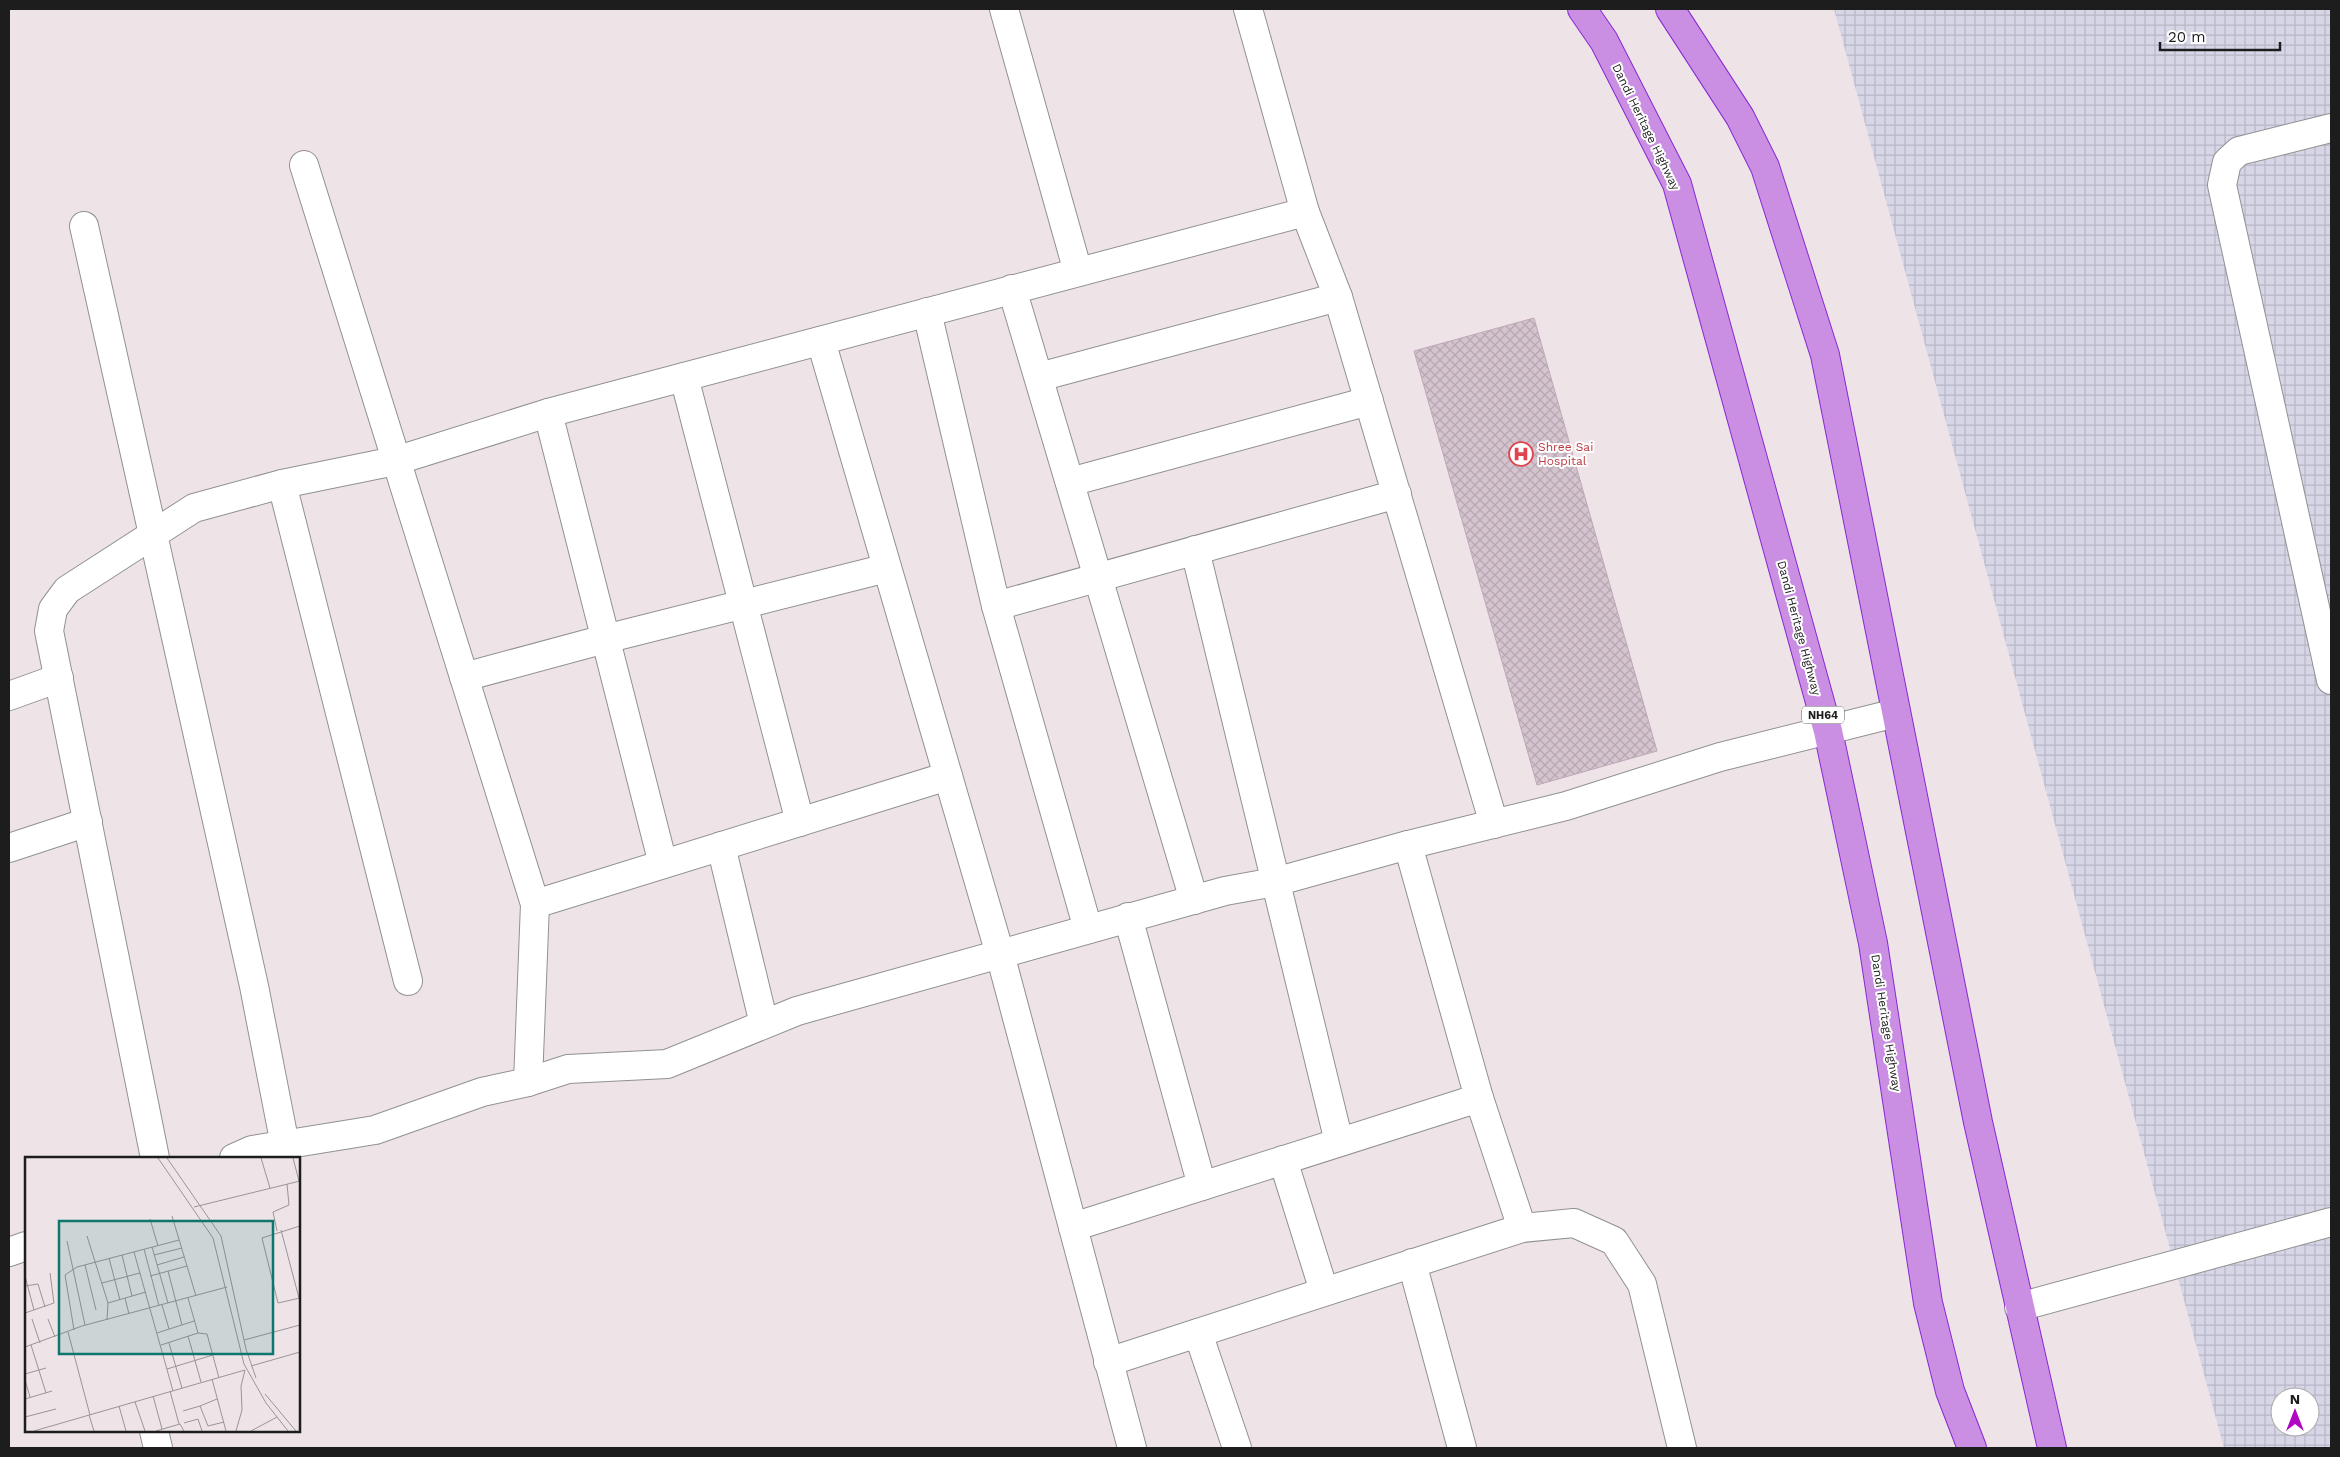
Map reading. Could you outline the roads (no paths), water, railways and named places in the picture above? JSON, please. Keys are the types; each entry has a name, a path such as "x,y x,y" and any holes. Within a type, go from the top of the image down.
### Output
{"highway":[{"name":"Dandi Heritage Highway","path":"1582,9 1604,41 1677,184 1828,730 1873,943 1928,1303 1950,1391 1972,1448"},
{"path":"1670,9 1740,117 1765,167 1825,355 1978,1122 2052,1448"}],"street":[{"path":"1004,9 1078,272"},
{"path":"1248,9 1305,212 1338,297 1494,824"},
{"path":"2331,128 2239,151 2227,162 2222,185 2331,680"},
{"path":"304,165 535,904 528,1082"},
{"path":"155,1157 49,631 52,609 67,590 154,532 194,508 282,484 395,461 548,413 1305,212"},
{"path":"84,226 154,532 254,986 286,1145"},
{"path":"1012,289 1194,900"},
{"path":"1038,377 1338,297"},
{"path":"927,312 996,606 1088,930"},
{"path":"821,341 1000,954 1132,1448"},
{"path":"684,377 800,822"},
{"path":"1070,482 1370,401"},
{"path":"548,413 663,864"},
{"path":"282,484 408,981"},
{"path":"996,606 1397,494"},
{"path":"1195,550 1274,882 1340,1142"},
{"path":"464,677 605,639 743,606 887,568"},
{"path":"9,696 59,678"},
{"path":"236,1157 252,1150 375,1130 482,1092 528,1082 568,1068 667,1064 798,1011 1225,891 1274,882 1408,845 1566,806 1720,757 1896,713"},
{"path":"535,904 948,776"},
{"path":"9,848 88,822"},
{"path":"1408,845 1479,1098 1522,1228"},
{"path":"721,846 764,1024"},
{"path":"1128,918 1202,1186"},
{"path":"1073,1227 1479,1098"},
{"path":"1283,1160 1324,1291"},
{"path":"2019,1307 2331,1222"},
{"path":"1108,1362 1522,1228 1574,1223 1614,1241 1642,1284 1682,1448"},
{"path":"9,1252 25,1246"},
{"path":"1412,1263 1462,1448"},
{"path":"1198,1333 1237,1448"},
{"path":"154,1432 158,1448"}],"place":[{"name":"Shree Sai Hospital","path":"1521,454"}]}
